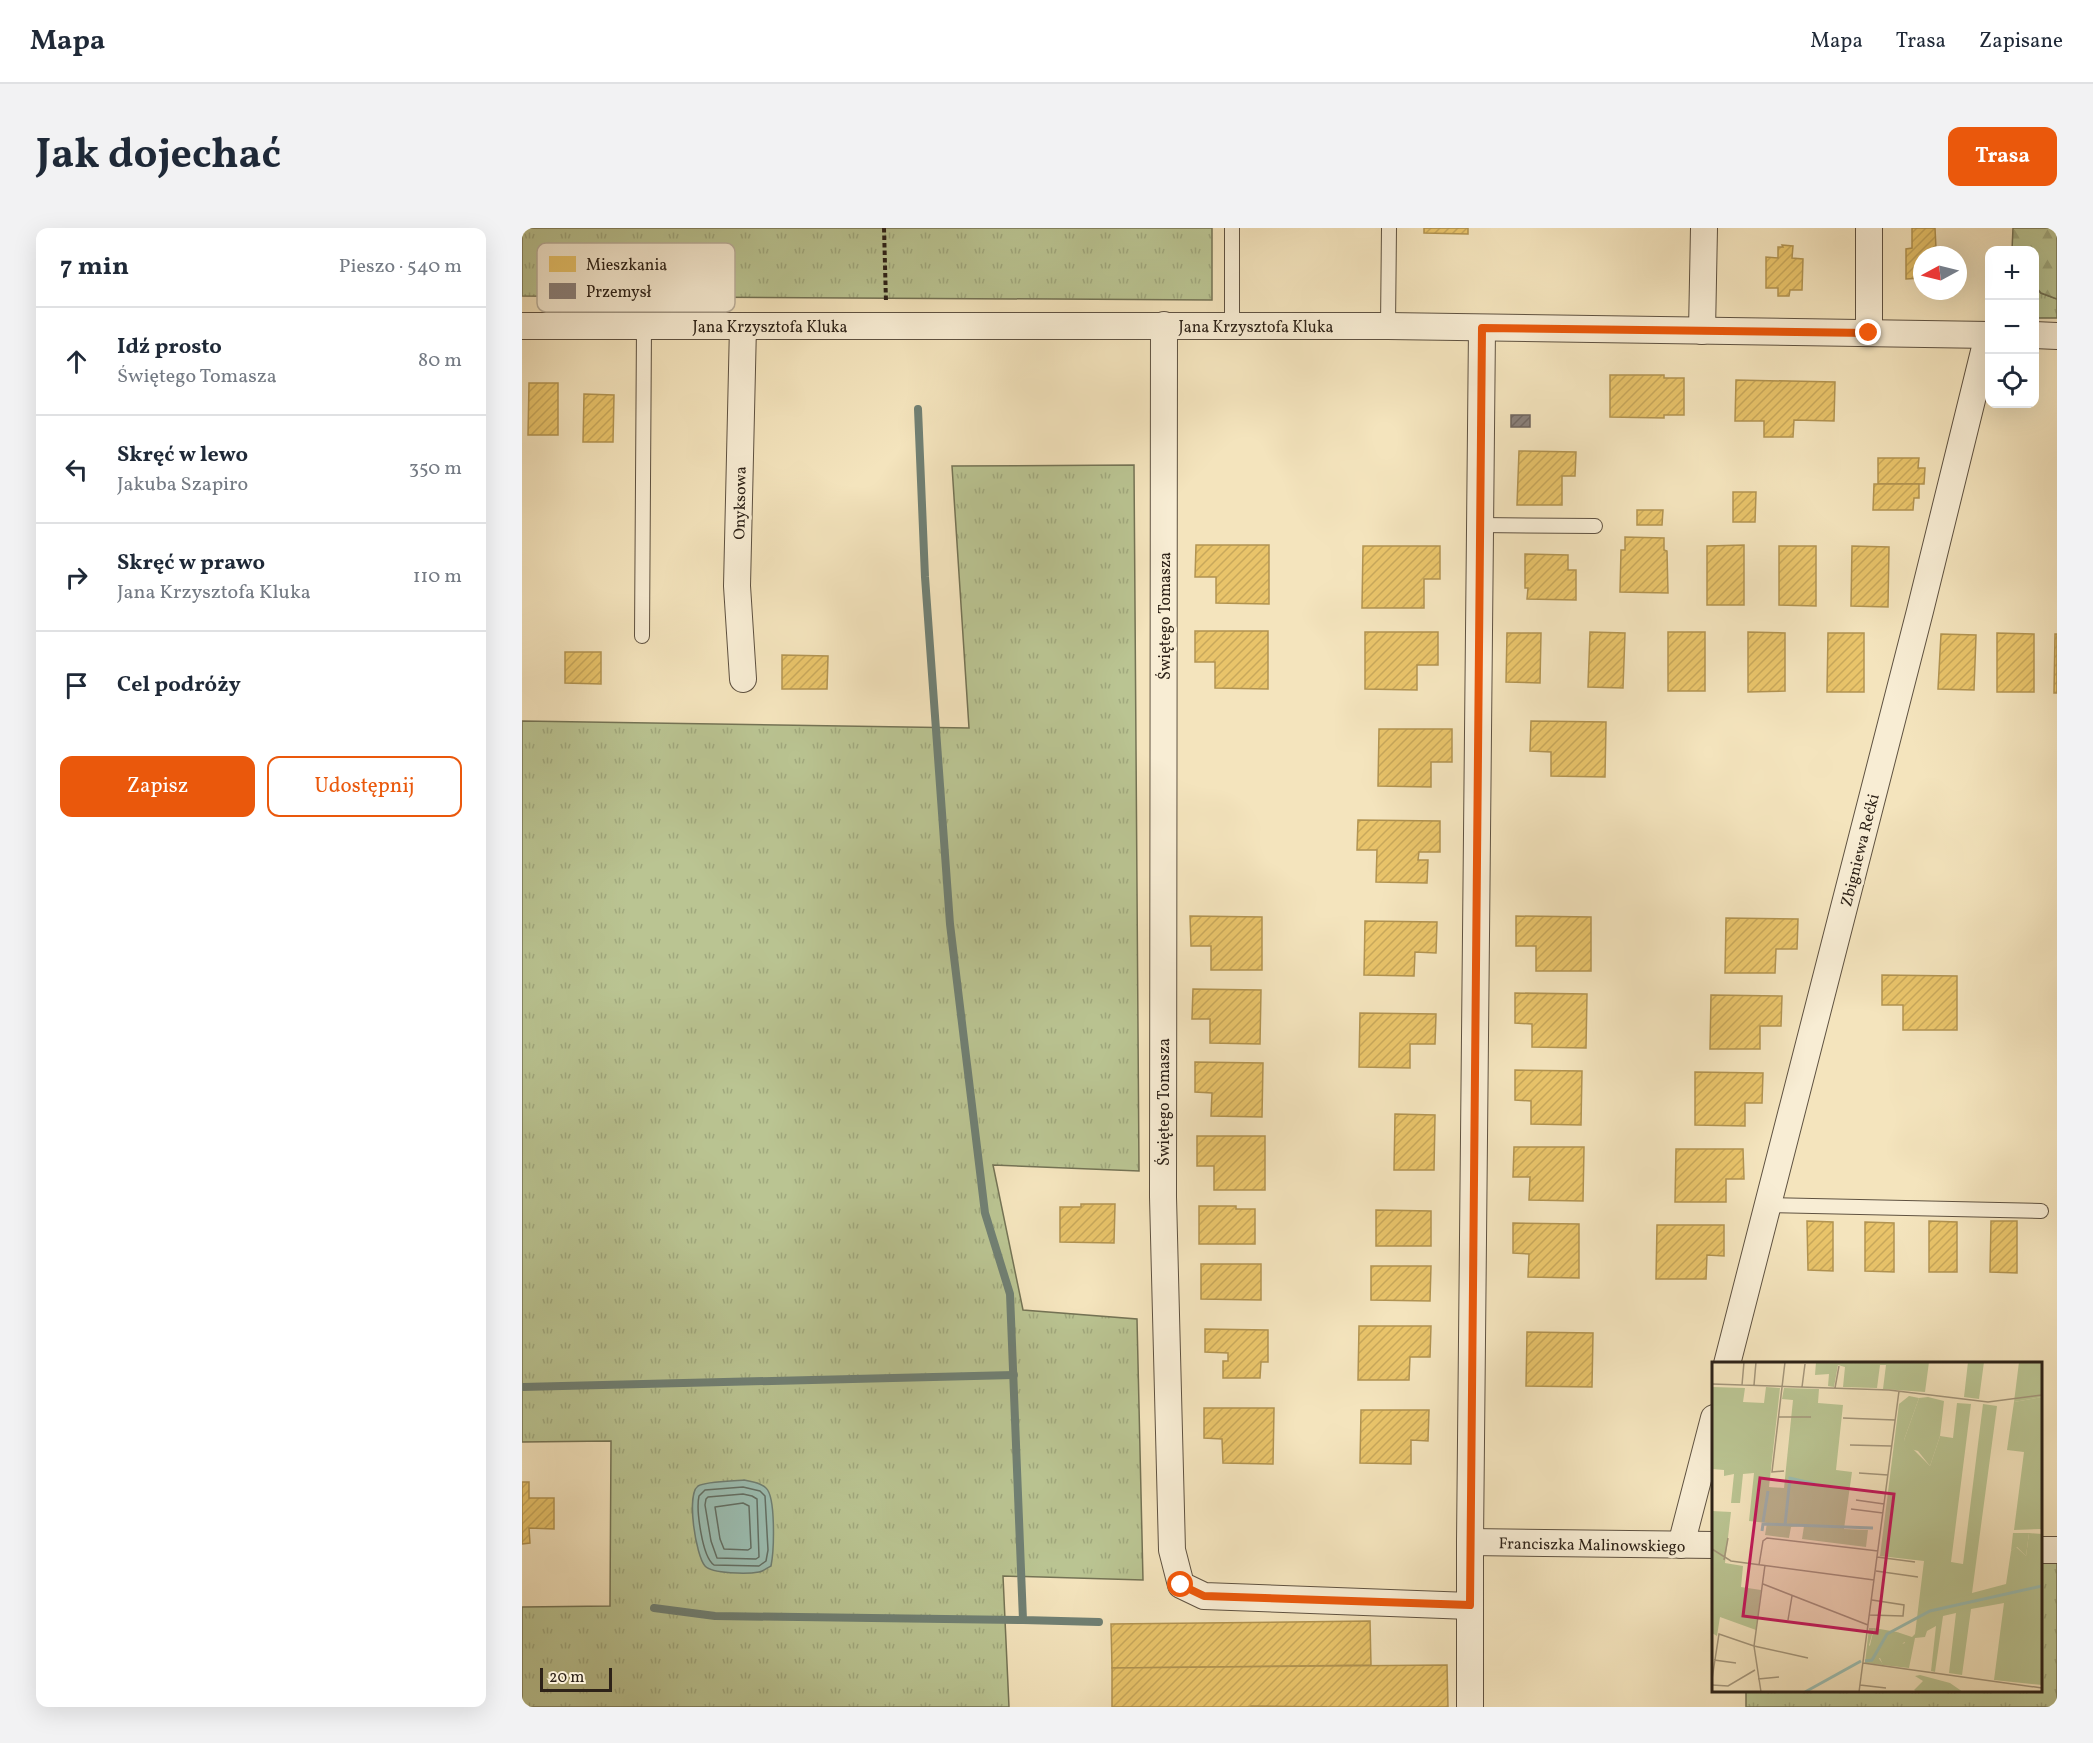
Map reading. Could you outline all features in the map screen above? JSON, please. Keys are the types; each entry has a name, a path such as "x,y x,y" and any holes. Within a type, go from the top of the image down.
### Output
{"street":[{"path":"1702,331 1704,228"},
{"path":"1869,228 1869,333"},
{"name":"Jana Krzysztofa Kluka","path":"522,326 1388,326 1985,335"},
{"name":"Onyksowa","path":"743,326 737,586 743,679"},
{"name":"Świętego Tomasza","path":"1164,326 1163,1197 1172,1550 1181,1585 1204,1596 1470,1605"},
{"path":"1470,1707 1482,328"},
{"path":"2039,335 2057,336"},
{"name":"Zbigniewa Rećki","path":"1728,1362 1985,351"},
{"path":"1681,1545 1712,1422"},
{"name":"Franciszka Malinowskiego","path":"1470,1542 1712,1545"}],"lane":[{"path":"1232,228 1232,326"},
{"path":"1388,326 1389,228"},
{"path":"642,636 644,326"},
{"path":"1480,525 1594,526"},
{"path":"1768,1205 2041,1211"}],"path":[{"path":"884,228 888,327"}],"green space":[{"path":"522,228 1212,228 1212,300 735,297 735,243 537,243 537,296 522,296"},
{"path":"2013,228 2057,228 2057,299 2039,291 2039,246 2012,246"},
{"path":"2039,291 2057,299 2057,318 2039,318"},
{"path":"1134,465 1139,1171 993,1165 1023,1310 1137,1319 1143,1580 1003,1576 1009,1707 522,1707 522,1607 610,1606 611,1441 522,1442 522,721 969,728 952,466"},
{"path":"2042,1550 2057,1550 2057,1707 1746,1707 1746,1692 2042,1692"}],"water":[{"path":"744,1480 761,1484 769,1493 773,1525 771,1566 761,1572 747,1573 709,1569 705,1566 698,1551 693,1513 694,1492 698,1486 707,1483"}],"building: Mieszkania":[{"path":"1424,228 1468,228 1468,234 1424,233"},
{"path":"1912,228 1935,228 1936,246 1913,246 1913,279 1906,279 1906,249 1912,248"},
{"path":"1782,245 1793,246 1792,258 1803,259 1802,290 1790,290 1789,296 1778,296 1778,288 1766,288 1766,257 1778,258 1778,247 1783,247"},
{"path":"1610,375 1664,375 1664,378 1684,378 1684,415 1664,415 1664,418 1610,417"},
{"path":"1736,380 1835,382 1834,421 1794,420 1793,437 1764,437 1764,421 1735,421"},
{"path":"529,383 558,383 558,435 528,435"},
{"path":"584,394 614,395 613,442 583,442"},
{"path":"1519,451 1576,452 1575,476 1562,476 1562,505 1517,505"},
{"path":"1878,458 1919,458 1918,468 1925,468 1924,484 1878,484"},
{"path":"1874,484 1919,484 1919,498 1914,498 1913,510 1873,510"},
{"path":"1733,492 1756,492 1755,522 1733,522"},
{"path":"1637,510 1663,510 1662,525 1637,525"},
{"path":"1625,537 1664,538 1664,550 1667,551 1668,593 1620,592 1621,550 1625,550"},
{"path":"1196,545 1269,545 1269,604 1216,603 1216,577 1195,577"},
{"path":"1744,545 1744,605 1707,605 1707,546"},
{"path":"1363,546 1440,546 1440,579 1424,579 1424,608 1362,608"},
{"path":"1779,546 1816,546 1816,606 1779,605"},
{"path":"1852,546 1889,547 1888,607 1851,606"},
{"path":"1525,554 1568,555 1568,570 1576,570 1576,600 1527,599"},
{"path":"1195,631 1268,631 1268,689 1215,688 1215,662 1195,662"},
{"path":"1365,632 1438,632 1438,665 1417,665 1417,690 1365,689"},
{"path":"1590,632 1625,633 1623,688 1588,687"},
{"path":"1668,632 1705,632 1705,691 1668,691"},
{"path":"1748,632 1785,633 1785,691 1748,692"},
{"path":"1507,633 1541,633 1540,683 1506,682"},
{"path":"1828,633 1864,633 1864,692 1827,692"},
{"path":"1997,633 2034,634 2034,692 1997,692"},
{"path":"1941,634 1976,635 1974,690 1938,689"},
{"path":"2055,634 2057,634 2057,693 2054,693"},
{"path":"565,652 601,652 601,684 565,683"},
{"path":"782,655 828,656 827,689 782,689"},
{"path":"1531,721 1606,722 1605,777 1551,776 1551,752 1530,751"},
{"path":"1379,729 1452,729 1452,762 1431,762 1431,787 1378,786"},
{"path":"1358,820 1440,821 1440,852 1419,852 1418,860 1428,860 1427,883 1376,882 1377,850 1357,850"},
{"path":"1190,916 1262,917 1262,970 1211,970 1211,946 1191,946"},
{"path":"1516,916 1591,917 1591,971 1536,971 1536,946 1516,946"},
{"path":"1726,918 1798,919 1797,949 1776,949 1775,973 1725,973"},
{"path":"1365,921 1437,922 1436,953 1415,952 1414,976 1364,975"},
{"path":"1882,975 1957,976 1957,1030 1903,1030 1903,1005 1882,1005"},
{"path":"1193,989 1261,990 1260,1044 1210,1043 1210,1019 1192,1019"},
{"path":"1515,993 1587,994 1586,1048 1532,1047 1532,1024 1515,1023"},
{"path":"1711,995 1782,996 1781,1026 1760,1026 1760,1049 1710,1049"},
{"path":"1360,1013 1436,1014 1435,1044 1410,1044 1410,1068 1359,1067"},
{"path":"1195,1062 1263,1063 1262,1117 1211,1116 1212,1093 1195,1092"},
{"path":"1515,1070 1582,1071 1581,1125 1531,1124 1531,1101 1515,1100"},
{"path":"1695,1072 1763,1073 1762,1103 1745,1103 1745,1126 1695,1125"},
{"path":"1395,1114 1435,1115 1434,1170 1394,1170"},
{"path":"1197,1136 1265,1136 1265,1190 1214,1190 1214,1166 1197,1166"},
{"path":"1514,1147 1584,1147 1583,1201 1529,1200 1530,1177 1513,1177"},
{"path":"1676,1149 1743,1149 1744,1179 1726,1179 1726,1202 1675,1202"},
{"path":"1081,1204 1115,1204 1114,1243 1060,1242 1060,1207 1081,1207"},
{"path":"1199,1206 1236,1206 1236,1209 1255,1209 1255,1244 1199,1244"},
{"path":"1376,1210 1431,1211 1431,1246 1376,1246"},
{"path":"1807,1221 1833,1222 1833,1271 1808,1270"},
{"path":"1929,1221 1957,1222 1957,1272 1929,1272"},
{"path":"1991,1221 2017,1221 2017,1273 1990,1272"},
{"path":"1865,1222 1894,1223 1894,1272 1865,1271"},
{"path":"1513,1223 1579,1224 1579,1278 1528,1277 1529,1254 1513,1253"},
{"path":"1657,1225 1724,1225 1724,1256 1707,1255 1706,1279 1656,1279"},
{"path":"1201,1264 1261,1264 1261,1300 1201,1299"},
{"path":"1371,1266 1431,1266 1430,1301 1371,1300"},
{"path":"1359,1326 1431,1326 1430,1357 1410,1357 1409,1380 1358,1380"},
{"path":"1205,1329 1268,1330 1268,1362 1261,1362 1260,1378 1223,1378 1223,1361 1228,1361 1228,1353 1205,1352"},
{"path":"1527,1332 1593,1333 1592,1387 1526,1386"},
{"path":"1204,1408 1274,1408 1273,1464 1223,1463 1222,1439 1204,1438"},
{"path":"1361,1410 1429,1410 1428,1441 1411,1440 1411,1464 1360,1463"},
{"path":"522,1482 529,1482 529,1498 554,1498 554,1529 529,1528 530,1543 522,1544"},
{"path":"1370,1621 1371,1665 1112,1668 1111,1624"},
{"path":"1447,1665 1448,1707 1112,1707 1112,1668"},
{"path":"1251,1706 1327,1707 1251,1707"}],"building: Przemysł":[{"path":"1511,415 1530,415 1530,427 1511,427"}],"waterway":[{"path":"918,409 925,577 950,924 985,1213 1010,1294 1023,1620 1099,1622"},
{"path":"522,1387 1014,1375"},
{"path":"654,1608 715,1616 1023,1620"}],"route":[{"path":"1181,1585 1204,1596 1470,1605 1482,328 1869,333"}]}
